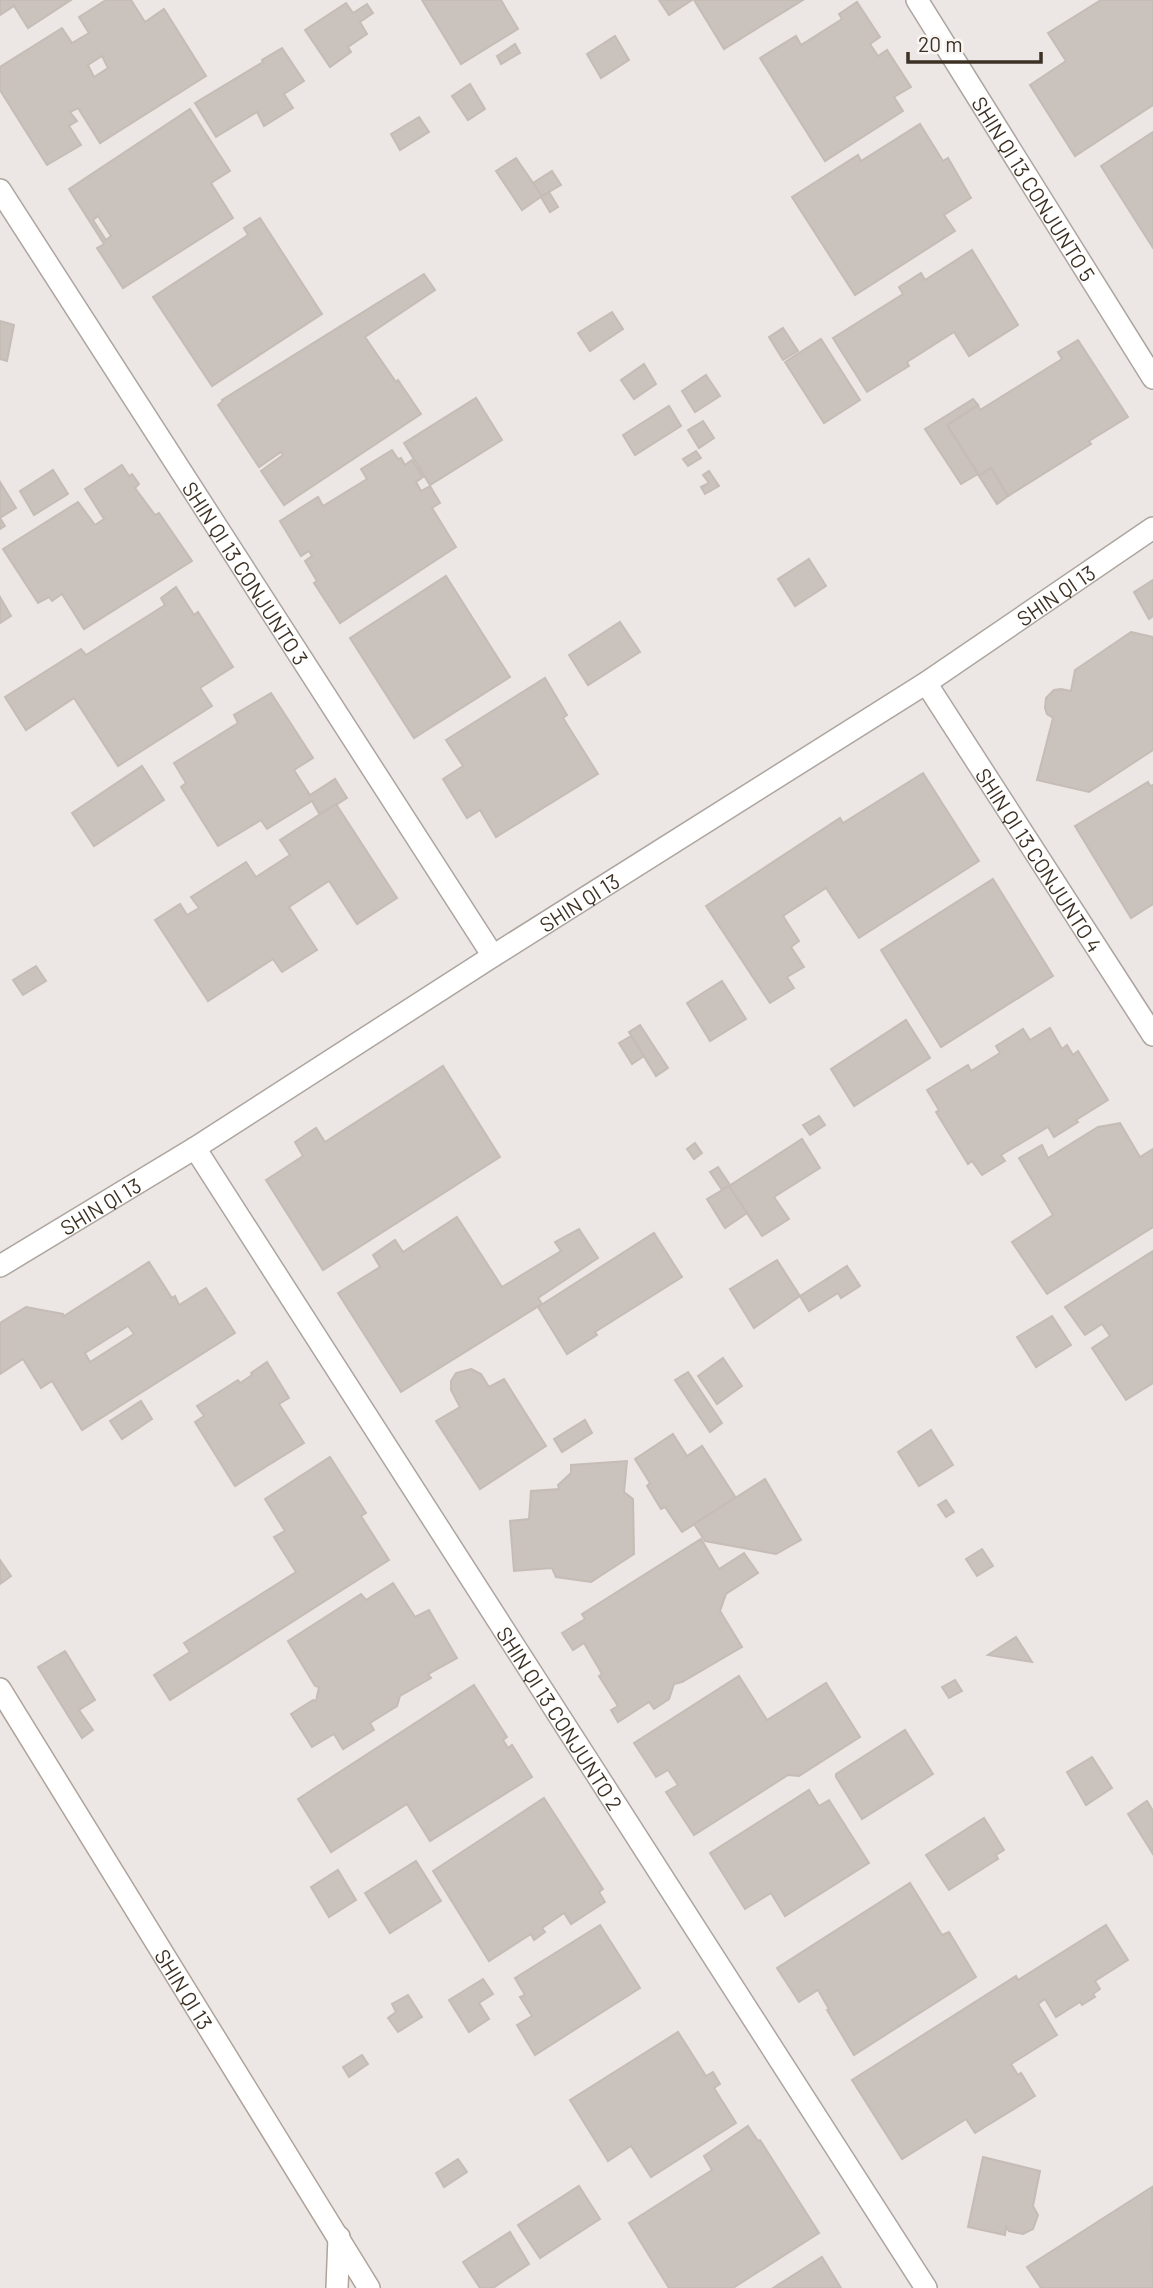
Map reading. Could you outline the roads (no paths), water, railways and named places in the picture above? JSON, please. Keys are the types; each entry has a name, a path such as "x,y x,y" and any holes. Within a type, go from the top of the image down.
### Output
{"street":[{"name":"SHIN QI 13 CONJUNTO 5","path":"917,0 1153,378"},
{"name":"SHIN QI 13 CONJUNTO 3","path":"0,190 493,956"},
{"name":"SHIN QI 13","path":"0,1266 195,1148 926,683 1153,528"},
{"name":"SHIN QI 13 CONJUNTO 4","path":"926,683 1153,1035"},
{"name":"SHIN QI 13 CONJUNTO 2","path":"195,1148 926,2288"},
{"name":"SHIN QI 13","path":"0,1689 369,2288"},
{"path":"337,2288 339,2237"}]}
